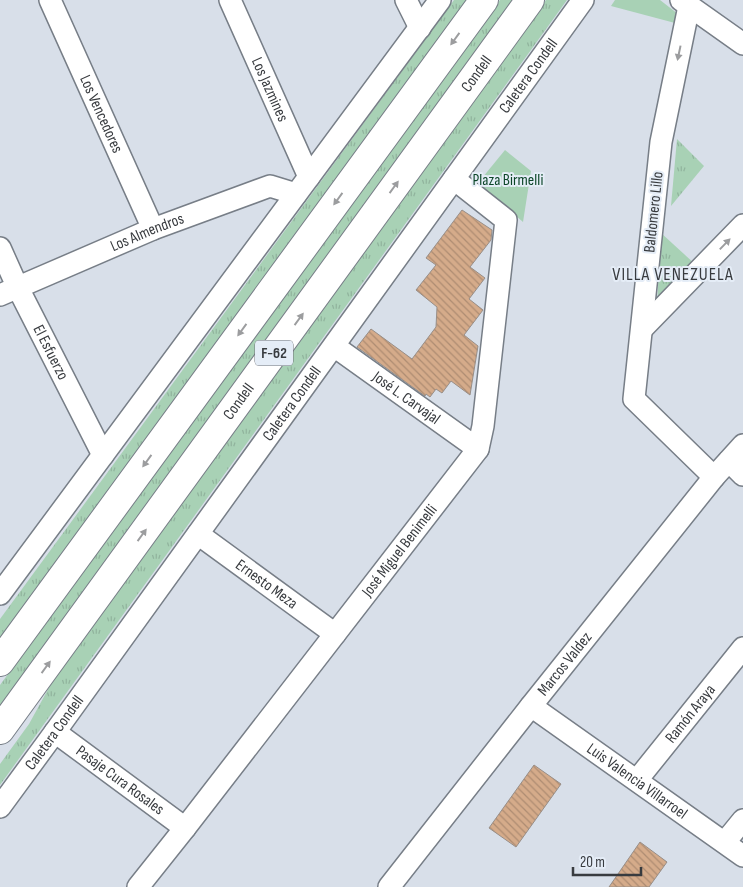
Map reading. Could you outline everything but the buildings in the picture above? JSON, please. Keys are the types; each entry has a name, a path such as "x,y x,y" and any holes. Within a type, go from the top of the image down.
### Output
{"main road":[{"name":"F-62","path":"0,662 484,0"},
{"name":"Condell","path":"0,730 530,0"}],"street":[{"name":"Los Vencedores","path":"50,0 153,229"},
{"name":"Los Jazmines","path":"230,0 309,177"},
{"path":"406,0 420,28"},
{"path":"0,594 440,0"},
{"name":"Caletera Condell","path":"0,806 583,0"},
{"path":"685,3 743,44"},
{"name":"Baldomero Lillo","path":"685,3 661,142 634,399 714,477"},
{"name":"José Miguel Benimelli","path":"138,887 478,449 483,426 506,220 454,179"},
{"name":"Los Almendros","path":"9,290 153,229 270,186 296,194"},
{"path":"642,329 743,225"},
{"name":"El Esfuerzo","path":"0,248 9,290 103,455"},
{"name":"José L. Carvajal","path":"334,346 478,449"},
{"name":"Marcos Valdez","path":"390,887 531,706 714,477 736,468 743,445"},
{"name":"Ernesto Meza","path":"198,534 335,634"},
{"name":"Ramón Araya","path":"637,780 743,648"},
{"name":"Luis Valencia Villarroel","path":"531,706 743,856"},
{"name":"Pasaje Cura Rosales","path":"55,732 185,828"},
{"path":"725,842 743,820"}],"green space":[{"path":"454,0 475,0 0,640 0,619"},
{"path":"500,0 519,0 0,710 0,685"},
{"path":"546,0 567,0 0,785 0,764 29,724 63,662"},
{"path":"615,0 660,0 678,14 675,23 611,6"},
{"path":"677,139 704,166 671,206"},
{"name":"Plaza Birmelli","path":"505,150 531,171 523,222 478,183"},
{"path":"661,233 696,265 657,306"}],"district":[{"name":"VILLA VENEZUELA","path":"673,274"}]}
